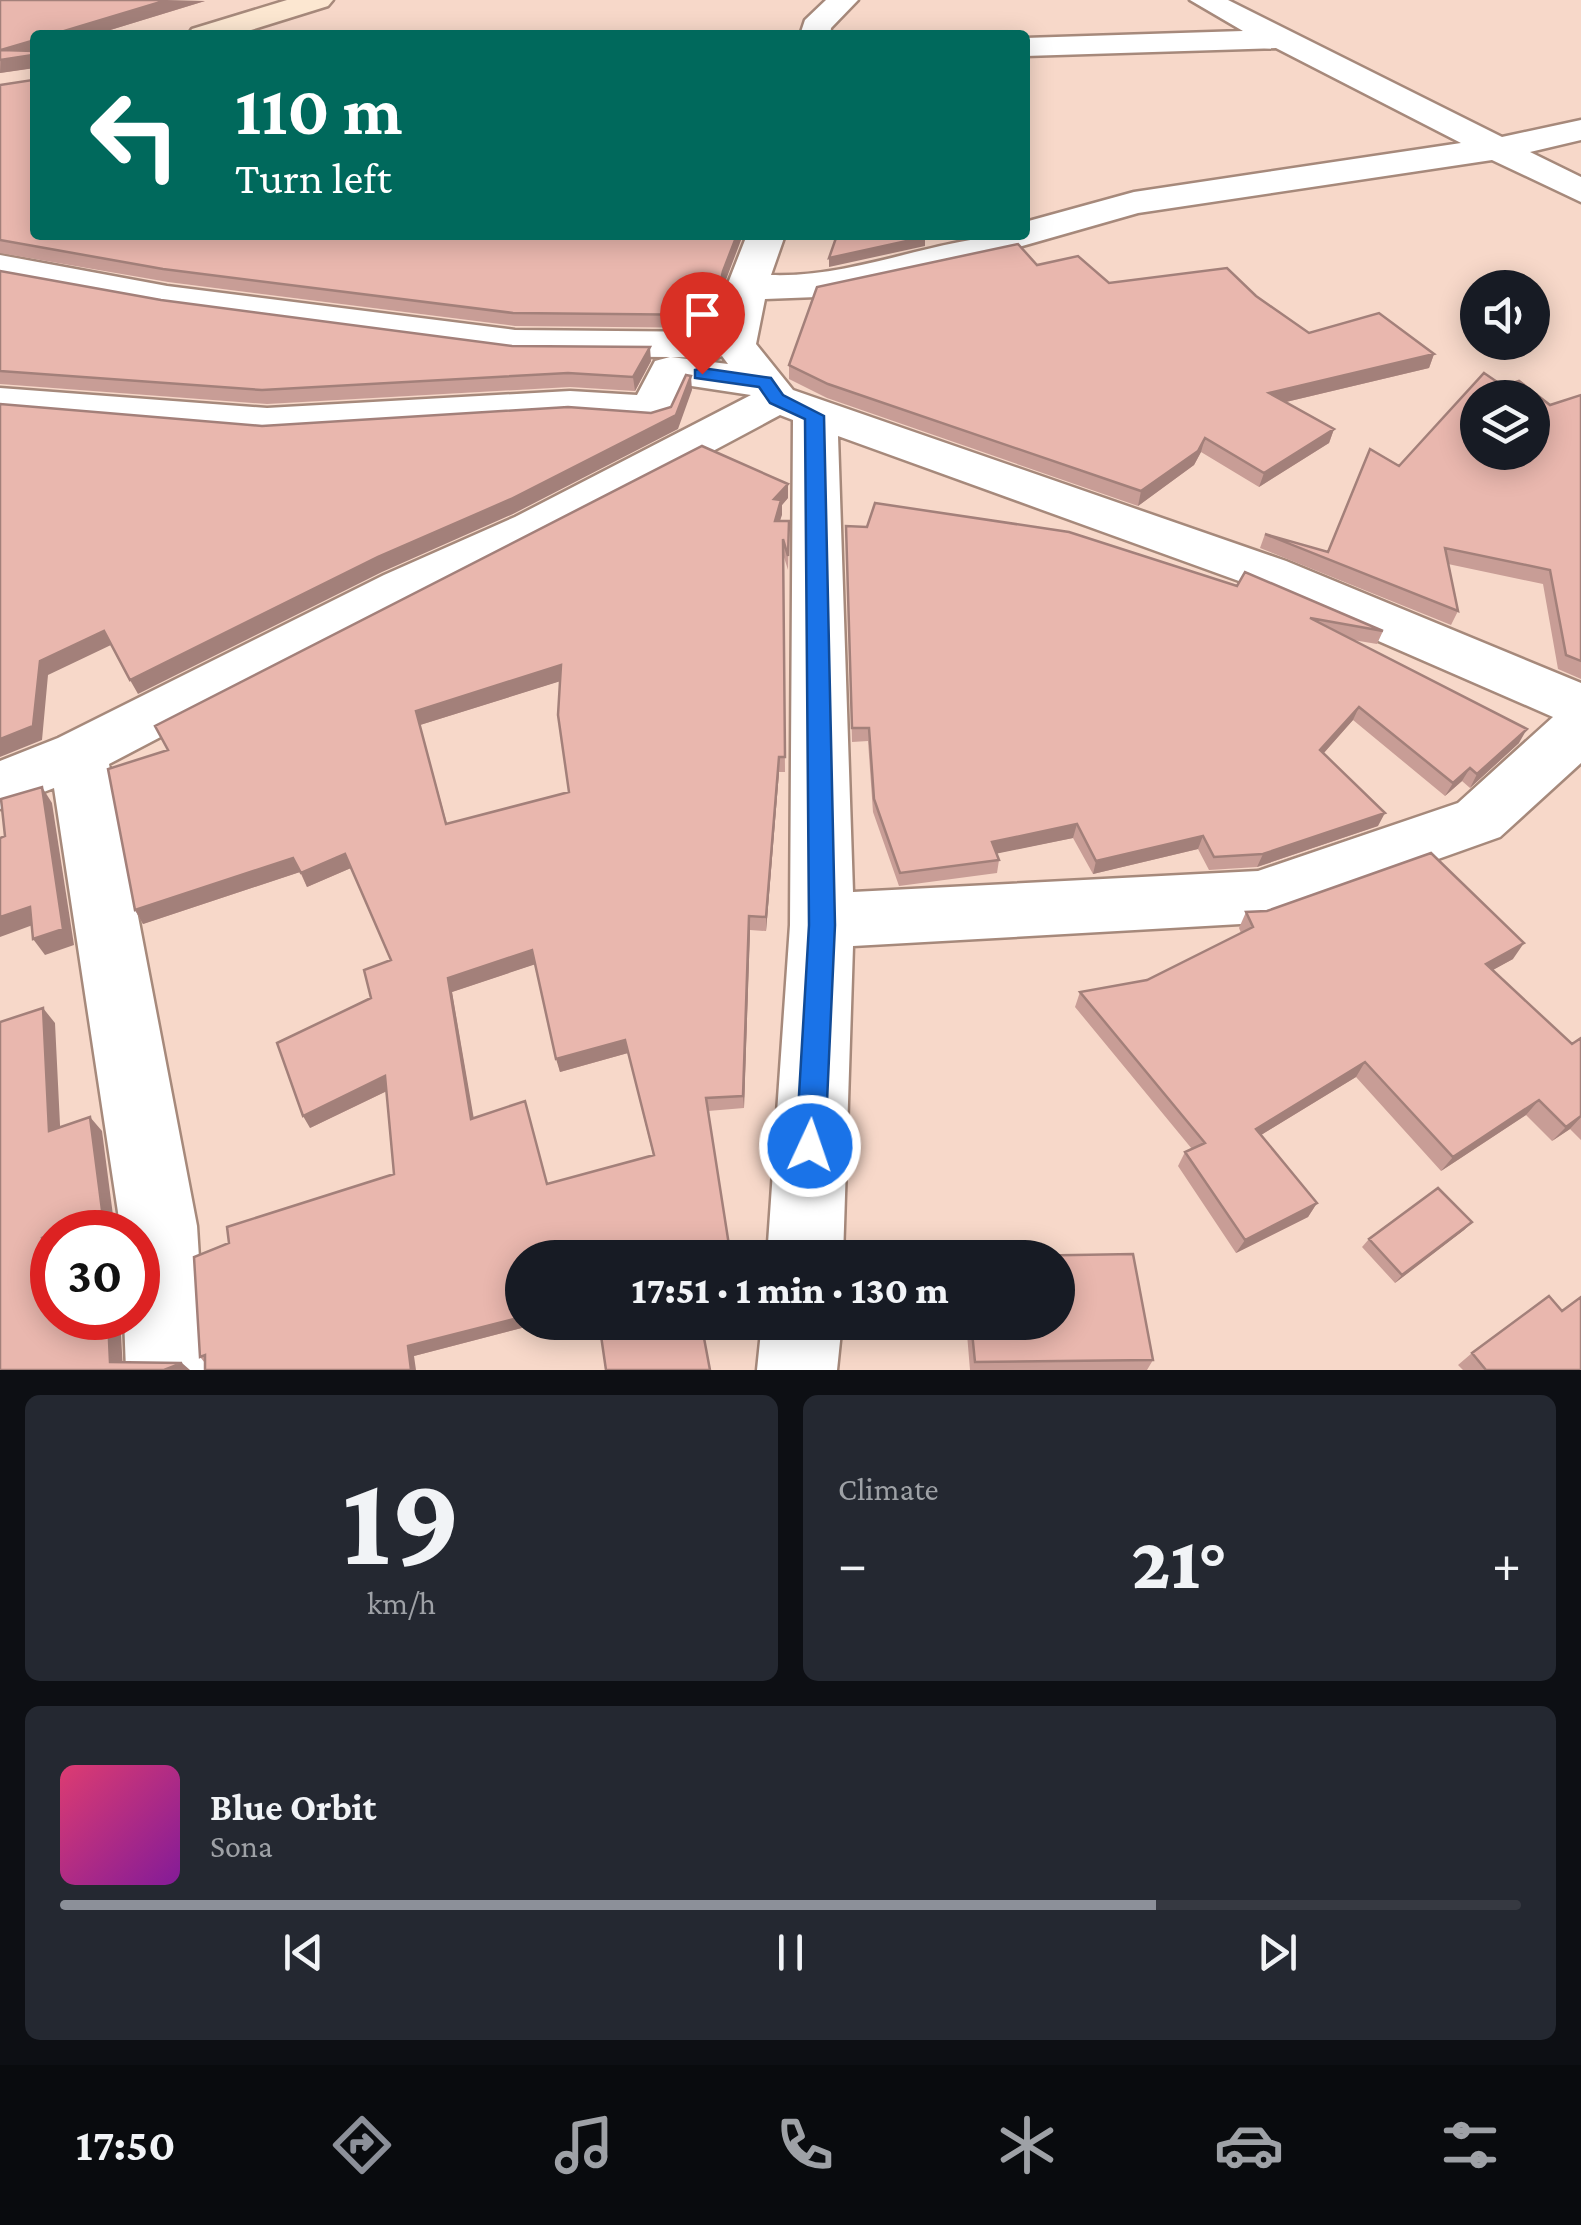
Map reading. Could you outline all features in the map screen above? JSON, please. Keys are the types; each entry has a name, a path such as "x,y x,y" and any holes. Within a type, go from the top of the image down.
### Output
{"street":[{"path":"219,30 318,0"},
{"path":"816,30 843,0"},
{"path":"1205,0 1581,191"},
{"path":"1030,47 1277,38"},
{"path":"1030,232 1134,203 1500,148 1581,130"},
{"path":"736,345 747,286 764,240"},
{"path":"747,286 796,290 907,268 1003,240"},
{"path":"0,268 167,298 516,344 736,345 785,399 822,925 806,1240"},
{"path":"0,401 266,422 570,404 653,410 670,370 785,399 1268,573 1581,706"},
{"path":"0,786 78,754 402,587 532,528 785,399"},
{"path":"822,925 862,917 1258,897 1479,820 1558,752 1581,723"},
{"path":"78,754 159,1226 166,1370"},
{"path":"798,1370 800,1340"}],"building":[{"path":"0,0 167,0 68,30 30,30 30,41 1,50 30,51 30,55 0,60"},
{"path":"30,80 30,240 735,240 713,315 513,313 163,269 0,240 0,85"},
{"path":"835,240 911,240 829,258"},
{"path":"1018,244 1037,265 1078,256 1109,283 1227,268 1256,296 1309,333 1379,313 1434,354 1269,393 1334,429 1264,473 1205,438 1198,451 1141,491 828,384 789,365 817,287"},
{"path":"0,271 161,300 512,346 650,347 633,377 568,373 262,390 0,371"},
{"path":"686,375 691,376 676,415 511,499 378,557 130,680 104,631 40,661 33,726 0,739 0,404 262,426 568,407 651,413 671,407"},
{"path":"1581,395 1581,661 1566,655 1550,570 1445,548 1458,611 1265,534 1328,552 1370,449 1399,466 1460,399 1460,470 1550,470 1550,405"},
{"path":"702,446 788,484 774,499 781,500 775,521 789,521 788,556 783,539 785,757 779,757 766,917 749,916 743,1096 706,1098 728,1240 505,1240 505,1321 408,1346 411,1370 205,1370 205,1355 200,1357 194,1257 229,1243 227,1227 394,1174 385,1076 303,1116 277,1043 371,998 364,970 391,960 345,854 301,873 293,858 135,910 108,769 168,750 155,726","holes":["561,665 558,715 569,792 446,824 416,711","532,950 556,1059 625,1040 654,1155 547,1184 525,1101 471,1119 448,978"]},
{"path":"875,503 1069,532 1237,586 1245,572 1383,631 1310,618 1527,729 1477,774 1470,768 1453,783 1359,707 1320,750 1385,813 1263,854 1214,857 1203,836 1096,861 1077,824 992,842 999,860 900,873 874,799 869,728 852,728 846,526 867,527"},
{"path":"42,787 63,929 33,939 30,907 0,917 0,838 5,836 1,799"},
{"path":"1431,853 1524,943 1486,964 1572,1044 1581,1038 1581,1116 1566,1127 1539,1100 1453,1157 1365,1062 1256,1129 1317,1203 1245,1240 1185,1152 1205,1143 1080,992 1147,980 1253,927 1246,912 1267,911"},
{"path":"43,1008 49,1131 90,1117 102,1210 30,1210 30,1340 109,1340 110,1362 182,1363 164,1370 0,1370 0,1022"},
{"path":"1438,1188 1472,1222 1402,1275 1369,1239"},
{"path":"1133,1254 1153,1360 975,1362 973,1340 1075,1340 1075,1255"},
{"path":"1549,1296 1562,1311 1581,1297 1581,1370 1486,1370 1472,1353"},
{"path":"602,1340 704,1340 710,1370 606,1370"}],"route":[{"path":"702,374 764,382 777,399 815,416 822,925 810,1146"}]}
